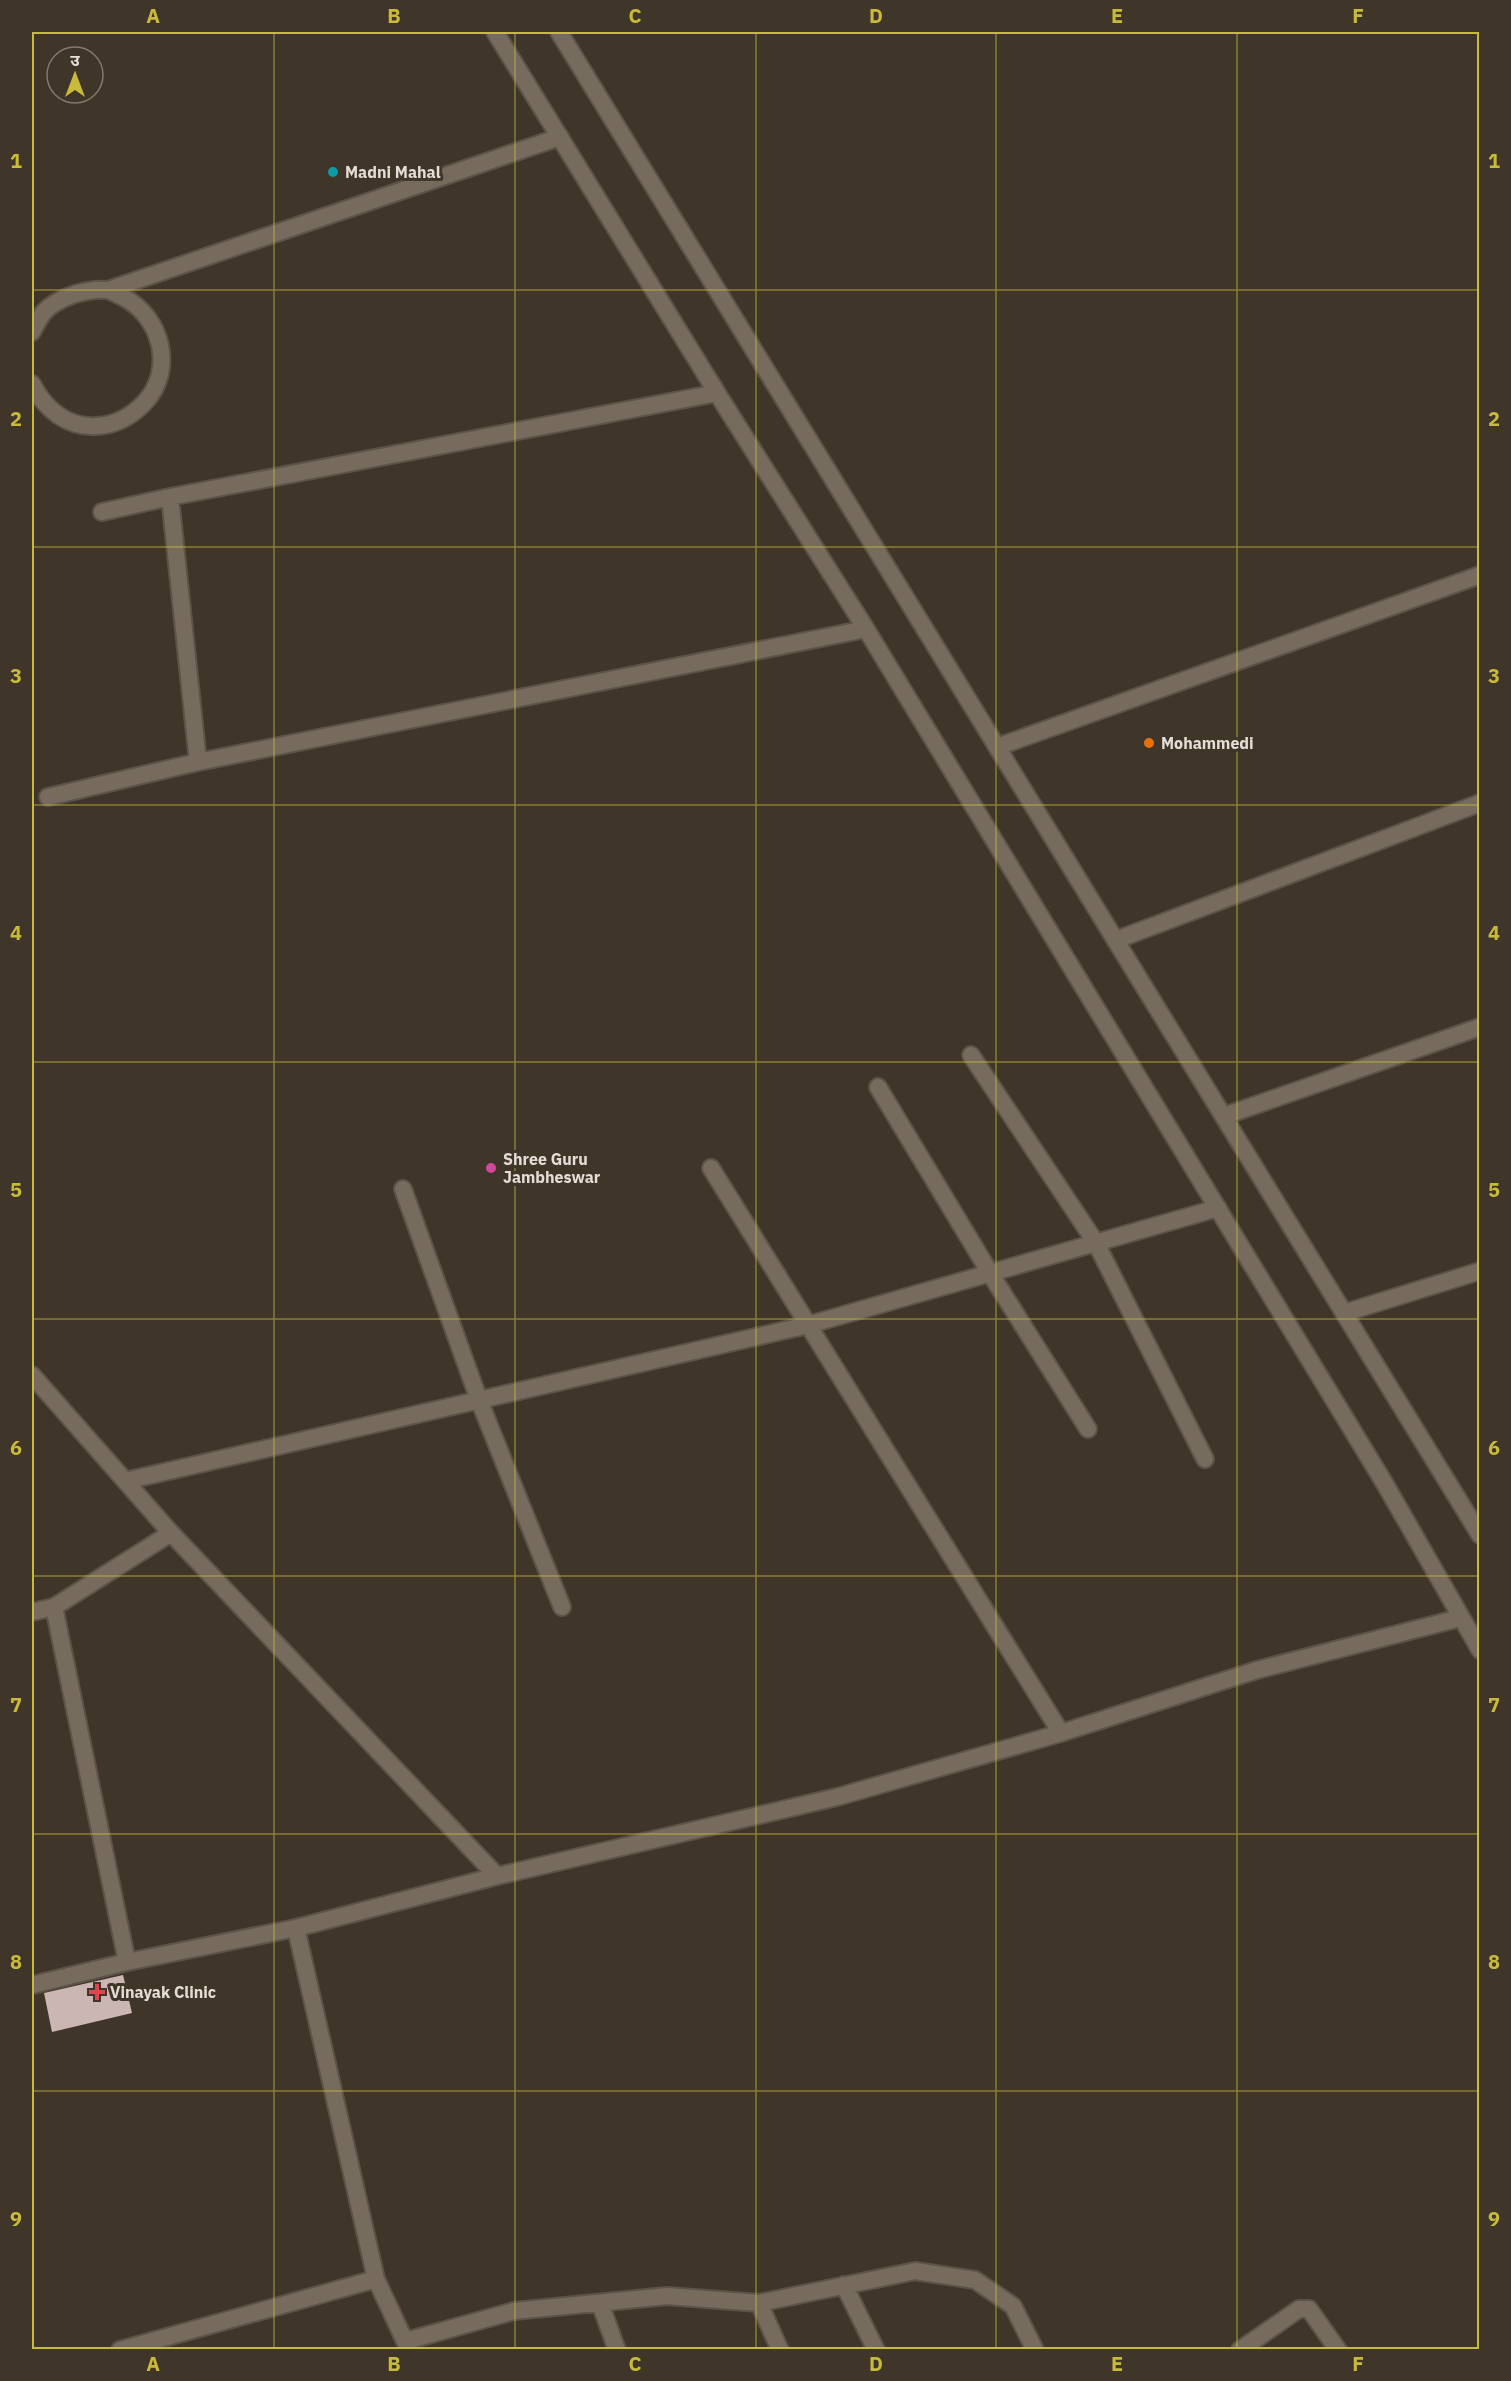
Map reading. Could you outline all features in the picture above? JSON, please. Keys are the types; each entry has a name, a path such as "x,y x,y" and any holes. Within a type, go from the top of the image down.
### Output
{"street":[{"path":"495,32 717,393 866,629 1385,1484 1479,1650"},
{"path":"559,32 1479,1535"},
{"path":"32,332 44,313 62,298 85,291 108,290 560,137"},
{"path":"32,384 40,399 56,414 75,424 97,426 118,422 136,411 151,395 160,375 162,354 158,333 147,315 130,301 108,290"},
{"path":"102,512 170,497 717,393"},
{"path":"170,497 198,762"},
{"path":"997,747 1479,575"},
{"path":"48,796 198,762 866,629"},
{"path":"1116,940 1479,803"},
{"path":"1224,1116 1479,1027"},
{"path":"971,1055 1096,1243 1204,1459"},
{"path":"878,1087 990,1273 1088,1429"},
{"path":"711,1168 1061,1733"},
{"path":"403,1189 479,1400 562,1607"},
{"path":"125,1481 808,1325 1218,1208"},
{"path":"1344,1313 1479,1271"},
{"path":"32,1375 171,1533 497,1876"},
{"path":"32,1612 54,1607 171,1533"},
{"path":"54,1607 127,1962"},
{"path":"32,1985 127,1962 296,1928 497,1876 837,1797 1061,1733 1257,1670 1460,1618"},
{"path":"296,1928 376,2279 407,2345 514,2311 667,2296 759,2303 915,2271 975,2280 1013,2306 1035,2349"},
{"path":"120,2349 376,2279"},
{"path":"844,2285 876,2349"},
{"path":"600,2303 617,2349"},
{"path":"759,2303 780,2349"},
{"path":"1240,2349 1299,2309 1309,2309 1338,2349"}],"building":[{"path":"123,1975 132,2013 52,2032 44,1993"}],"place":[{"name":"Madni Mahal","path":"333,172"},
{"name":"Mohammedi","path":"1149,743"},
{"name":"Shree Guru Jambheswar","path":"491,1168"},
{"name":"Vinayak Clinic","path":"97,1992"}]}
